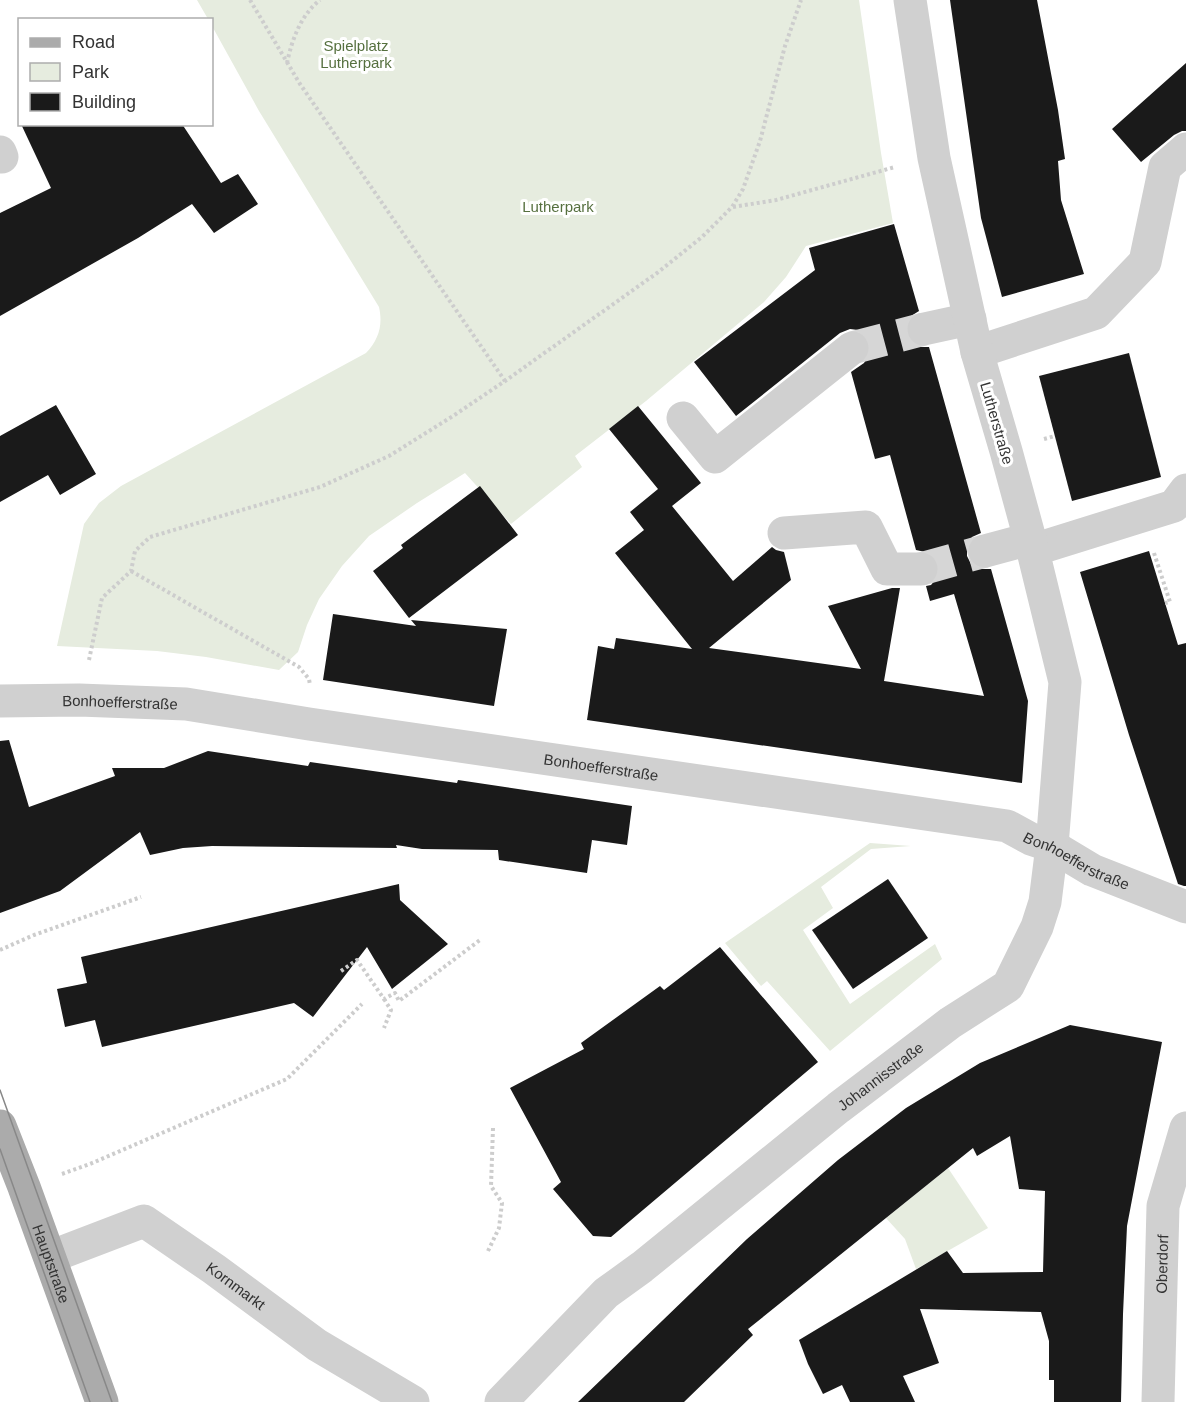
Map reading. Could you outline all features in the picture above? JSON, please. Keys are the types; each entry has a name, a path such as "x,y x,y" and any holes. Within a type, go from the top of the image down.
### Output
{"main road":[{"name":"Hauptstraße","path":"0,1126 102,1402"}],"street":[{"name":"Lutherstraße","path":"910,0 934,158 977,352 1031,544 1065,682 1052,846"},
{"path":"977,352 1096,313 1145,262 1165,167 1186,149"},
{"path":"924,329 970,319"},
{"path":"683,418 715,457 852,348"},
{"path":"986,551 1031,544 1174,507 1186,490"},
{"path":"784,533 866,527 887,569 921,569"},
{"name":"Bonhoefferstraße","path":"0,701 79,700 186,704 1006,826 1031,839 1052,846 1092,870 1186,907"},
{"name":"Johannisstraße","path":"501,1402 606,1293 642,1267 838,1108 950,1023 1008,986 1040,919 1045,902 1052,846"},
{"name":"Oberdorf","path":"1158,1402 1174,1288 1163,1206 1186,1128"},
{"name":"Kornmarkt","path":"50,1257 144,1221 317,1345 413,1402"}],"path":[{"path":"250,0 300,84 505,381"},
{"path":"287,63 297,30 306,15 320,0"},
{"path":"93,642 102,598 131,571 135,551 150,537 320,487 388,456 505,381 657,273 702,237 732,207 743,189 757,150 785,46 801,0"},
{"path":"732,207 776,200 888,169"},
{"path":"1156,558 1170,602 1165,603"},
{"path":"131,571 299,667 309,679 312,698 309,724"},
{"path":"0,950 34,935 141,897"},
{"path":"384,999 395,993 399,1000 480,940"},
{"path":"341,971 357,960 391,1010 384,1028"},
{"path":"90,1164 286,1079 362,1004"},
{"path":"488,1251 499,1228 502,1203 491,1186 493,1128"}],"green space":[{"name":"Lutherpark","path":"197,0 859,0 893,223 806,246 786,277 764,302 646,401 575,456 582,467 511,524 465,473 369,536 342,566 319,599 298,652 279,670 157,651 57,646 84,524 99,503 121,486 366,353 379,332 379,307 259,111 213,28 213,18 207,18"},
{"path":"870,843 911,846 871,849 821,887 833,908 803,930 850,1004 935,944 942,959 830,1051 767,981 761,986 725,943"},
{"path":"948,1168 988,1228 916,1269 905,1239 886,1218"}],"building":[{"path":"950,0 1037,0 1065,159 1058,161 1061,200 1084,274 1002,297 981,218"},
{"path":"1186,63 1186,131 1174,135 1141,162 1112,129"},
{"path":"22,126 183,126 221,183 238,174 258,204 214,233 192,204 138,238 0,316 0,213 51,188"},
{"path":"894,224 919,311 906,323 906,334 910,341 918,347 929,347 981,533 972,537 967,546 967,556 971,564 980,569 991,569 1028,701 1022,783 587,720 598,646 614,649 616,638 692,649 615,553 644,530 630,512 658,489 609,429 638,406 701,483 672,506 733,581 772,547 784,552 791,580 709,648 861,669 828,606 892,588 900,588 884,681 984,696 954,594 930,601 926,586 931,585 937,578 940,570 937,560 930,553 916,550 890,455 875,459 851,372 864,363 869,355 871,346 866,336 858,330 850,329 840,333 736,416 694,362 815,270 809,248"},
{"path":"1129,353 1161,477 1072,501 1039,376"},
{"path":"56,405 96,474 60,495 48,475 0,502 0,436"},
{"path":"480,486 518,535 409,618 373,571 403,548 401,545"},
{"path":"1149,551 1178,645 1186,643 1186,886 1178,884 1129,735 1080,572"},
{"path":"333,614 416,626 411,620 507,629 494,706 323,680"},
{"path":"9,740 29,807 115,776 112,768 164,768 208,751 308,766 310,762 457,783 458,780 632,806 627,845 592,840 587,873 499,860 498,850 422,849 396,845 397,848 212,846 183,848 150,855 140,832 60,891 0,913 0,741"},
{"path":"888,879 928,938 853,989 812,930"},
{"path":"399,884 400,900 448,944 392,989 367,947 313,1017 294,1003 102,1047 95,1020 65,1027 57,989 87,983 81,957"},
{"path":"720,947 818,1062 611,1237 593,1236 553,1189 561,1182 510,1088 584,1049 581,1043 660,986 664,990"},
{"path":"1070,1025 1162,1042 1127,1226 1121,1402 1054,1402 1054,1380 1049,1380 1049,1341 1041,1312 920,1309 939,1363 903,1376 915,1402 850,1402 842,1385 823,1394 808,1364 799,1340 947,1251 963,1273 1043,1272 1045,1191 1019,1189 1010,1136 977,1156 973,1148 748,1329 753,1335 684,1402 578,1402 747,1239 838,1160 906,1108 980,1063"}],"tunnel":[{"path":"852,348 924,329"},
{"path":"921,569 985,551"}],"tram line":[{"path":"0,1090 112,1402"},
{"path":"0,1149 90,1402"}],"park label":[{"name":"Spielplatz Lutherpark","path":"356,54"}]}
